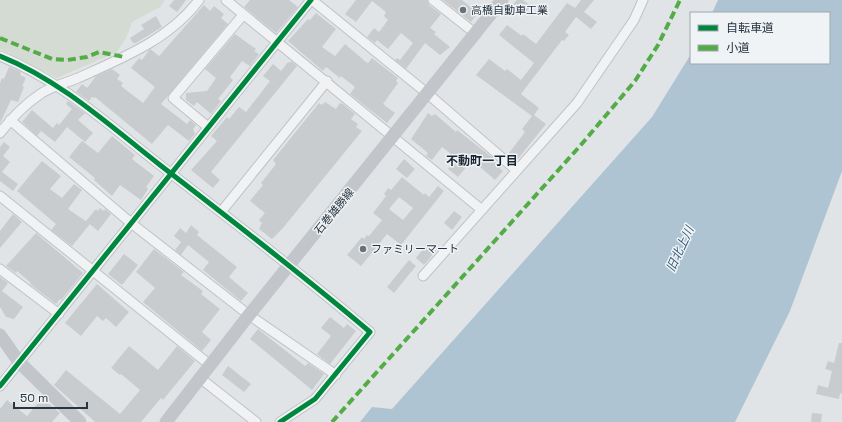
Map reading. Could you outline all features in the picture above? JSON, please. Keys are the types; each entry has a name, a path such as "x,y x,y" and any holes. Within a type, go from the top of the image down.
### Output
{"main road":[{"name":"石巻雄勝線","path":"166,422 502,0"},
{"path":"0,335 19,362 80,422"}],"street":[{"path":"0,133 10,120 40,94 124,57 144,46 175,27 199,0"},
{"path":"226,0 276,42 327,81 482,210"},
{"path":"0,386 311,0 428,94 516,170"},
{"path":"433,0 476,34"},
{"path":"423,276 577,103 634,20 643,0"},
{"path":"208,127 173,98 243,15"},
{"path":"0,56 58,86 290,266 370,332 315,399 280,422"},
{"path":"221,212 327,81"},
{"path":"10,120 131,223 250,315 336,375"},
{"path":"0,196 94,270 210,365"},
{"path":"0,269 59,314"},
{"path":"200,378 256,422"}],"shaded area":[{"path":"0,0 165,0 160,7 132,22 126,38 117,52 57,78 0,49"}],"water":[{"name":"旧北上川","path":"718,0 842,0 842,171 790,311 735,422 360,422 372,407 392,409 652,117 690,56 690,64 830,64 830,12 712,12"}],"building":[{"path":"174,0 186,0 177,12 169,6"},
{"path":"250,0 289,0 298,7 276,33 244,7"},
{"path":"356,0 427,0 429,5 441,14 430,28 436,32 434,34 450,47 440,55 425,43 406,69 395,60 397,58 400,60 413,43 401,33 388,49 377,40 375,43 367,37 374,28 379,32 388,20 384,16 386,12 372,1 356,22 345,14"},
{"path":"443,0 462,0 478,13 471,22"},
{"path":"517,0 523,0 531,6 525,13 513,4"},
{"path":"581,0 594,0 584,12 597,22 591,29 576,17 565,32 569,35 564,41 562,40 521,94 539,108 534,115 546,124 517,160 509,153 525,132 522,129 532,116 476,75 489,59 505,71 507,69 521,80 534,63 499,35 507,25 522,36 523,34 536,44 567,3 575,8"},
{"path":"204,5 210,11 214,6 224,14 221,18 228,24 161,104 187,124 190,120 196,125 193,129 195,134 189,141 168,125 152,144 95,97 92,97 89,101 76,92 82,84 87,88 96,76 112,69 120,75 117,79 123,83 121,86 143,103 155,87 131,68 139,58 142,60 150,49 159,56"},
{"path":"316,13 336,29 322,47 335,56 345,44 366,62 368,63 372,58 398,78 396,81 398,83 383,104 395,113 387,123 350,94 355,87 326,67 323,71 288,41 308,19 310,20"},
{"path":"156,16 162,27 136,43 133,43 130,38 144,29 141,25"},
{"path":"235,34 256,49 254,51 259,54 250,66 242,61 230,77 233,80 218,99 221,101 211,114 197,102 194,106 186,100 186,93 207,91 216,78 205,69"},
{"path":"291,61 297,66 211,172 220,180 213,188 191,170 217,141 211,136 227,117 229,119 239,107 246,112 270,81 263,76 273,64 281,71 288,62 290,63"},
{"path":"9,67 21,72 20,75 26,78 22,86 24,87 18,102 11,100 0,123 0,83 2,78 4,79"},
{"path":"68,101 85,113 78,120 93,133 85,142 67,127 55,142 41,131 37,136 22,122 32,110 53,128 57,123 59,125 72,109 66,104"},
{"path":"325,102 336,109 340,103 343,104 355,114 351,119 358,124 356,127 362,131 283,228 272,239 259,229 262,223 259,220 265,213 250,201 263,185 261,183 276,164 273,160 319,103 322,105"},
{"path":"428,113 432,116 435,114 456,132 457,130 493,158 491,159 501,167 500,169 503,171 495,180 472,160 458,177 448,169 456,158 442,147 432,160 426,156 428,153 411,139"},
{"path":"112,136 135,155 132,159 154,176 146,187 148,189 141,200 120,185 112,196 94,180 95,178 69,157 82,141 98,153"},
{"path":"4,142 10,147 3,156 10,162 2,172 18,184 13,191 0,181 0,147"},
{"path":"404,159 415,169 407,178 396,169"},
{"path":"42,161 61,176 50,189 62,198 74,184 82,190 68,209 90,224 72,246 51,230 56,224 17,191"},
{"path":"402,177 424,195 425,193 429,197 438,186 444,191 401,245 387,234 361,266 347,255 362,237 364,239 367,235 369,236 382,220 373,213 386,196 384,194 388,188 391,190","holes":["399,197 413,208 403,220 389,209"]},
{"path":"100,208 104,211 105,209 111,214 98,231 86,221 96,209 98,211"},
{"path":"454,211 462,217 452,230 444,223"},
{"path":"13,214 22,222 0,248 0,231"},
{"path":"191,225 199,232 197,235 237,267 229,277 248,293 241,301 203,270 209,262 188,245 181,255 175,250 181,242 174,236 180,228 186,233"},
{"path":"36,233 83,273 56,304 30,284 31,283 17,271 16,273 6,266"},
{"path":"426,245 435,252 424,265 416,258"},
{"path":"154,249 184,272 181,275 203,291 201,294 220,309 202,332 211,340 202,351 143,302 155,288 136,272"},
{"path":"124,254 138,265 122,285 108,274"},
{"path":"409,260 416,266 394,293 387,287"},
{"path":"0,277 8,283 2,291 23,307 14,319 6,317 0,307"},
{"path":"97,284 129,312 116,327 106,318 103,321 97,316 81,336 65,323"},
{"path":"330,317 344,328 347,324 356,331 330,364 317,354 331,336 321,328"},
{"path":"258,329 305,366 308,363 324,374 312,390 250,339"},
{"path":"839,343 842,343 842,394 840,393 839,399 816,394 818,385 828,388 832,371 825,369 828,361 834,363"},
{"path":"129,346 158,370 177,346 195,361 163,400 161,398 141,422 95,422 54,385 66,370 120,414 140,390 121,374 120,375 111,368"},
{"path":"228,366 251,384 244,392 222,375"},
{"path":"42,398 60,413 52,422 0,422 0,409 7,400 27,416"},
{"path":"812,413 822,414 821,422 811,422"}],"marked path":[{"path":"332,422 580,146 635,81 658,45 680,0"},
{"path":"0,38 52,59 67,60 87,57 99,52 124,57"}],"cycle path":[{"path":"0,386 311,0"},
{"path":"0,56 22,66 64,90 83,104 292,268 370,332 315,399 280,422"}],"place":[{"name":"高橋自動車工業","path":"463,10"},
{"name":"ファミリーマート","path":"363,249"}],"district":[{"name":"不動町一丁目","path":"482,161"}]}
